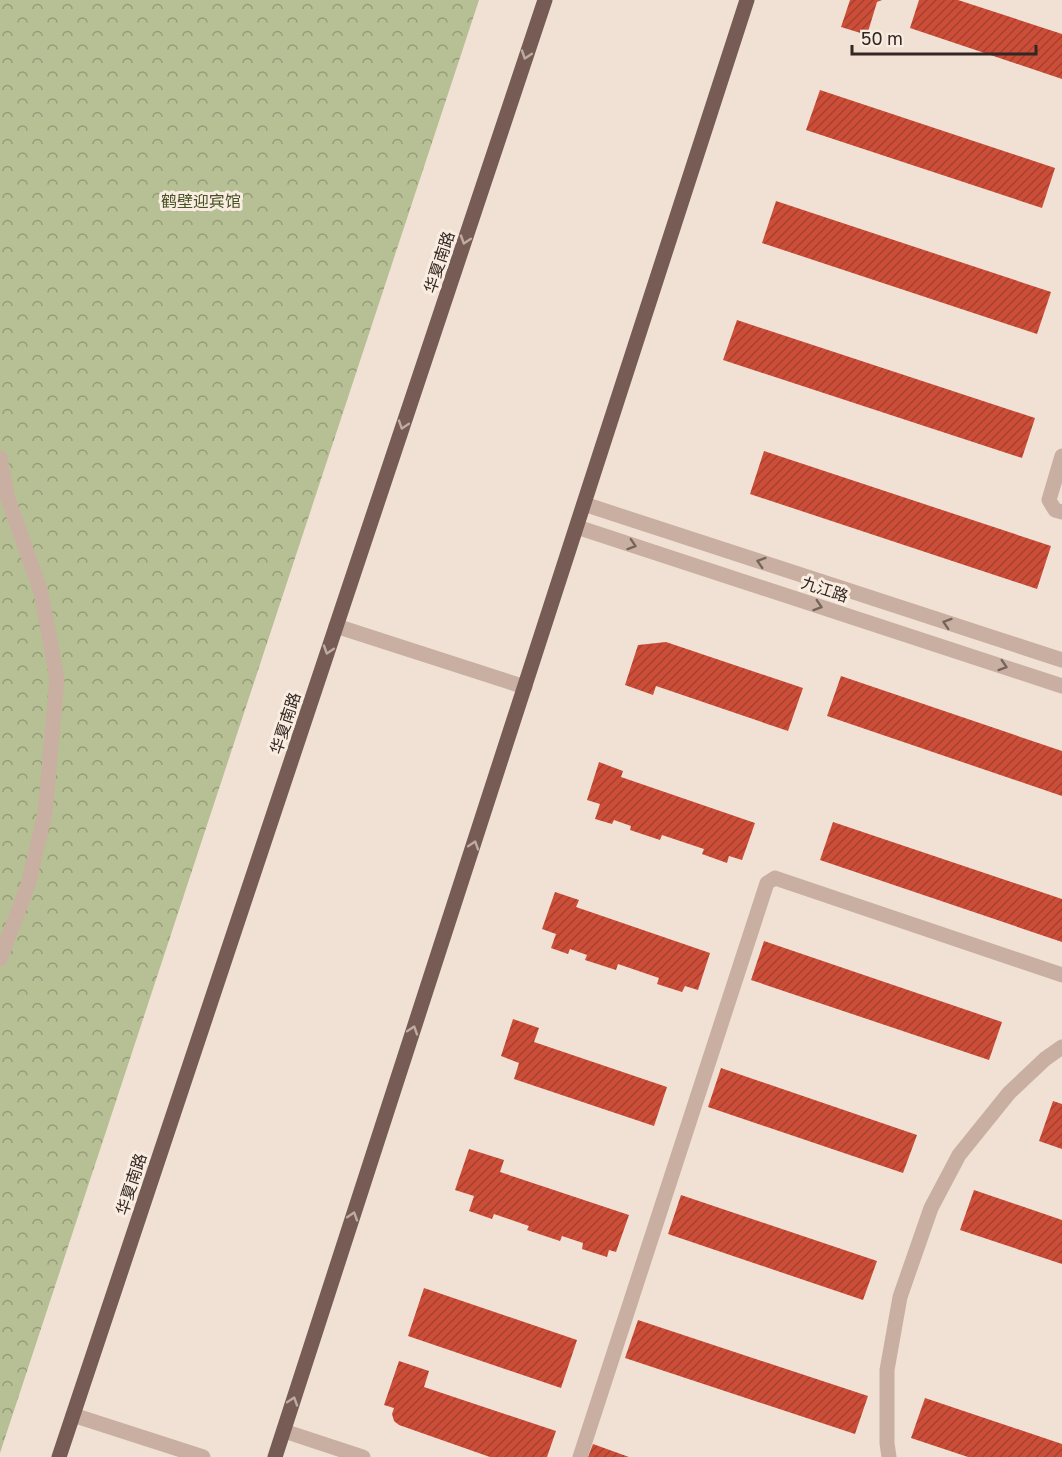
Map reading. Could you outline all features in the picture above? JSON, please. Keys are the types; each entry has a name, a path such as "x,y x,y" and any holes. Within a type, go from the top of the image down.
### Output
{"main road":[{"name":"华夏南路","path":"58,1457 545,0"},
{"path":"275,1457 747,0"}],"street":[{"path":"1062,456 1048,500 1055,510 1062,512"},
{"path":"0,458 8,499 41,592 57,679 45,813 28,885 0,958"},
{"name":"九江路","path":"584,504 1062,660"},
{"name":"九江路","path":"577,527 1062,686"},
{"path":"336,626 525,687"},
{"path":"580,1457 767,884 776,878 1062,975"},
{"path":"889,1457 887,1370 900,1297 931,1208 958,1155 1009,1093 1045,1059 1062,1047"},
{"path":"73,1415 203,1457"},
{"path":"284,1431 363,1457"}],"green space":[{"name":"鹤壁迎宾馆","path":"0,0 479,0 0,1453"}],"building":[{"path":"850,0 882,0 877,2 867,35 841,27"},
{"path":"919,0 958,0 1062,34 1062,79 910,28"},
{"path":"820,90 1055,168 1042,208 806,130"},
{"path":"776,201 1051,292 1037,334 762,243"},
{"path":"737,320 1035,418 1022,458 723,360"},
{"path":"764,451 1051,546 1037,589 750,494"},
{"path":"666,642 803,688 788,731 656,686 653,695 625,685 638,645"},
{"path":"841,676 1062,751 1062,796 827,716"},
{"path":"599,762 623,771 621,777 755,823 742,860 729,856 727,863 702,854 704,849 662,835 660,840 630,830 631,826 614,820 612,824 595,819 600,804 587,800"},
{"path":"833,822 1062,899 1062,942 820,860"},
{"path":"555,892 579,900 576,907 710,953 698,990 685,986 682,992 657,984 659,978 618,964 616,970 585,960 587,955 570,949 568,954 551,948 556,934 542,929"},
{"path":"764,941 1002,1022 989,1060 751,980"},
{"path":"513,1019 539,1028 534,1042 667,1087 654,1126 514,1079 519,1063 501,1056"},
{"path":"721,1068 917,1135 903,1173 708,1107"},
{"path":"1053,1101 1062,1104 1062,1149 1039,1141"},
{"path":"469,1149 504,1160 500,1172 629,1215 616,1252 609,1250 607,1257 582,1249 583,1243 562,1236 560,1241 527,1230 529,1226 494,1214 492,1219 469,1211 474,1196 455,1190"},
{"path":"974,1190 1062,1220 1062,1264 960,1230"},
{"path":"681,1195 877,1261 863,1300 668,1234"},
{"path":"424,1288 577,1340 561,1388 408,1336"},
{"path":"638,1320 868,1396 855,1434 625,1358"},
{"path":"399,1361 429,1371 424,1387 556,1431 547,1457 490,1457 399,1425 394,1421 392,1414 394,1408 384,1405"},
{"path":"925,1398 1062,1444 1062,1457 968,1457 911,1438"},
{"path":"593,1444 629,1457 588,1457"}]}
